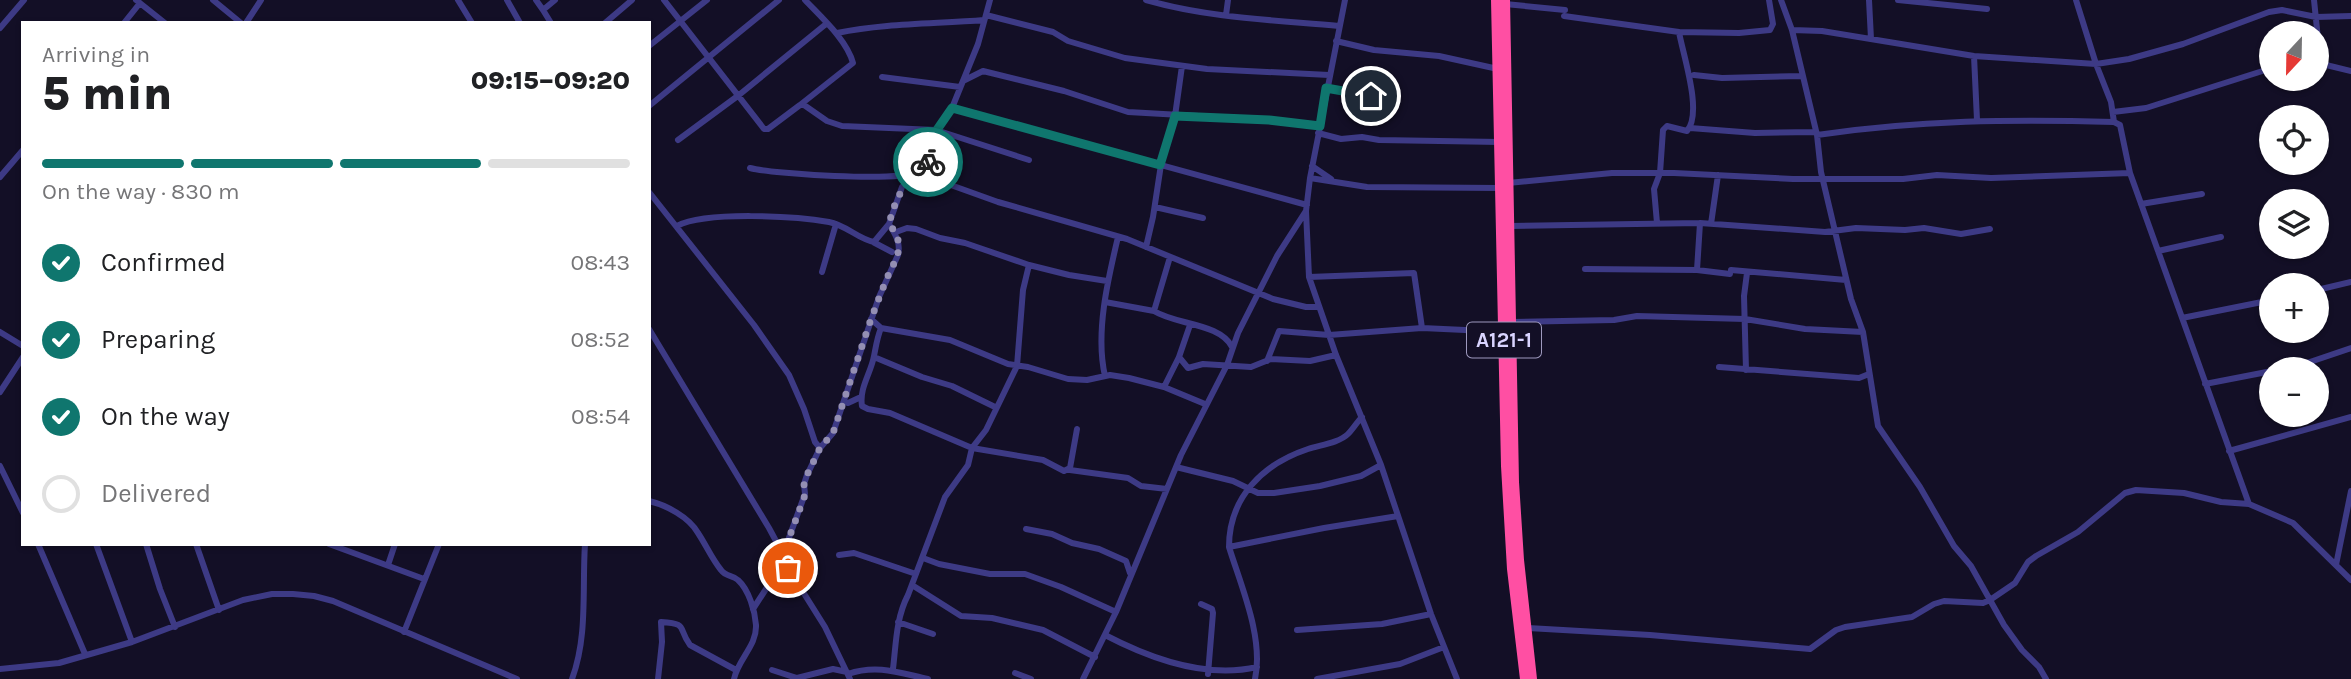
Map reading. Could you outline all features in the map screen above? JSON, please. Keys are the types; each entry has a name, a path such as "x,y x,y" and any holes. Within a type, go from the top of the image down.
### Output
{"highway":[{"name":"A121-1","path":"1502,1 1498,69 1500,142 1509,226 1514,482 1532,679"},
{"name":"A121-1","path":"1502,1 1506,466 1511,556 1525,679"}],"street":[{"path":"0,28 24,0"},
{"path":"126,21 140,3 151,0"},
{"path":"213,0 238,21"},
{"path":"247,21 261,0"},
{"path":"458,0 471,21"},
{"path":"508,0 519,21"},
{"path":"536,0 550,21"},
{"path":"542,10 555,0"},
{"path":"607,21 632,0"},
{"path":"663,0 760,124 768,129"},
{"path":"651,44 707,0"},
{"path":"651,104 779,0"},
{"path":"760,134 853,63 837,33 804,0"},
{"path":"931,176 929,162 932,137 952,108 971,62 990,0"},
{"path":"1146,0 1185,11 1339,26"},
{"path":"1226,15 1228,0"},
{"path":"1345,0 1326,88 1306,208 1309,277 1336,355 1381,465 1431,614 1457,679"},
{"path":"1502,1 1679,33 1740,33 1770,30 1773,24 1769,0"},
{"path":"1781,0 1791,27 1817,135 1823,178 1846,280 1863,331 1878,426 1920,487 1954,546 1971,566 1992,607 2046,679"},
{"path":"1869,0 1871,39"},
{"path":"1898,0 1987,9"},
{"path":"2076,0 2111,102 2114,122"},
{"path":"2314,0 2316,21"},
{"path":"140,3 162,21"},
{"path":"1773,24 1974,56 2096,64 2129,59 2183,44 2269,12 2282,10 2316,17 2351,16"},
{"path":"837,33 870,26 919,25 985,17 1044,30 1068,41 1125,58 1259,73 1329,75"},
{"path":"678,140 739,95 826,24"},
{"path":"1679,33 1692,86 1690,128"},
{"path":"1336,41 1374,50 1427,54 1498,69"},
{"path":"1974,56 1977,120"},
{"path":"971,62 983,71 1064,91 1128,112 1269,120 1319,129 1341,139 1362,137 1379,140 1500,142"},
{"path":"1146,247 1160,165 1175,116 1182,66"},
{"path":"2329,66 2351,71"},
{"path":"882,77 961,85 983,71"},
{"path":"2113,112 2146,108 2259,72"},
{"path":"1694,75 1722,78 1802,76"},
{"path":"1326,88 1371,96"},
{"path":"800,105 827,121 842,126 936,130 1029,160"},
{"path":"952,108 1306,208"},
{"path":"1657,223 1654,189 1660,173 1661,143 1665,127 1683,131 1690,128 1755,133 1815,132 1817,135 1892,125 1977,120 2114,122 2120,125 2130,173 2249,504"},
{"path":"0,177 21,152"},
{"path":"873,242 879,239 889,224 902,187 929,162"},
{"path":"1312,166 1333,180"},
{"path":"750,168 766,173 786,174 896,176 915,173 931,176 998,202 1118,237 1291,304 1319,307"},
{"path":"1310,178 1367,187 1504,186 1612,173 1793,179 1903,179 1937,175 1992,178 2130,173"},
{"path":"1711,224 1718,175"},
{"path":"651,194 754,325 789,375 815,442 820,448"},
{"path":"2141,204 2202,194"},
{"path":"1155,206 1203,218"},
{"path":"1083,679 1105,635 1205,404 1227,365 1232,347 1277,256 1306,208"},
{"path":"677,226 690,219 756,216 836,224 892,252"},
{"path":"1697,270 1700,223"},
{"path":"1509,226 1700,223 1836,232 1856,228 1924,228 1961,234 1990,229"},
{"path":"822,272 836,224"},
{"path":"783,554 805,495 804,484 820,448 833,433 871,319 900,249 895,232 889,224"},
{"path":"895,232 907,228 916,229 940,239 965,243 1029,265 1107,281"},
{"path":"1105,376 1103,314 1107,281 1118,237"},
{"path":"2158,251 2221,237"},
{"path":"1154,311 1170,257"},
{"path":"893,669 902,607 945,497 968,465 972,448 986,430 1017,366 1023,290 1029,265"},
{"path":"1586,270 1697,270 1846,280"},
{"path":"1309,277 1414,273 1422,328"},
{"path":"1746,370 1747,273"},
{"path":"2329,287 2351,282"},
{"path":"1105,302 1154,311 1190,325 1216,331 1227,338 1232,347"},
{"path":"2182,318 2259,303"},
{"path":"1512,322 1614,320 1637,316 1745,319 1805,329 1863,331"},
{"path":"871,319 881,328 950,340 1017,366 1028,366 1068,379 1087,380 1105,376 1129,378 1164,387 1205,404"},
{"path":"1164,387 1179,357 1190,325"},
{"path":"881,328 861,397 862,406 890,413 972,448 1033,457 1058,469 1128,478 1141,486 1167,489"},
{"path":"1267,361 1279,331 1329,335 1422,328 1504,335"},
{"path":"0,332 21,345"},
{"path":"651,332 783,554 788,568 818,616 849,675"},
{"path":"2325,357 2351,348"},
{"path":"1179,357 1188,368 1203,364 1251,367 1280,359 1310,361 1336,355"},
{"path":"874,357 952,386 995,407"},
{"path":"0,392 21,360"},
{"path":"1719,367 1859,378 1869,374"},
{"path":"2205,384 2259,374"},
{"path":"848,403 861,397"},
{"path":"1255,679 1256,642 1229,536 1247,488 1265,470 1303,450 1348,435 1362,417"},
{"path":"2229,452 2351,418"},
{"path":"1070,470 1077,429"},
{"path":"1176,467 1221,478 1258,493 1274,493 1362,476 1381,465"},
{"path":"0,466 21,509"},
{"path":"1528,628 1810,649 1836,630 1845,627 1912,617 1944,601 1983,603 1990,600 2015,583 2028,562 2078,532 2124,493 2150,489 2249,504 2293,523 2351,580"},
{"path":"2336,565 2351,491"},
{"path":"651,502 693,525 719,568 726,576 737,579 744,587 753,609 755,638 736,670 734,679"},
{"path":"1230,547 1398,516"},
{"path":"1026,529 1052,534 1072,543 1120,556 1126,561 1130,575"},
{"path":"39,546 85,654"},
{"path":"97,546 132,642"},
{"path":"147,546 175,627"},
{"path":"197,546 219,610"},
{"path":"334,546 424,579"},
{"path":"388,565 394,546"},
{"path":"404,632 438,546"},
{"path":"572,679 579,659 582,635 585,546"},
{"path":"839,555 853,553 916,574"},
{"path":"923,558 939,564 990,573 1025,574 1115,612"},
{"path":"753,609 777,572 788,568"},
{"path":"912,585 961,616 992,618 1043,630 1095,657"},
{"path":"0,669 59,663 132,642 243,600 272,594 314,596 333,601 517,679"},
{"path":"1201,604 1212,609 1213,613 1208,674"},
{"path":"1297,630 1382,624 1431,614"},
{"path":"657,679 662,642 661,622 677,623 683,628 690,645 736,670"},
{"path":"898,622 933,634"},
{"path":"1105,635 1134,650 1201,674 1245,672 1257,667"},
{"path":"1317,679 1364,675 1444,648"},
{"path":"772,670 797,678 833,669 849,675 873,669 893,669 928,679"},
{"path":"1015,673 1031,679"}],"way so far":[{"path":"788,568 783,554 805,495 807,475 820,448 833,433 871,319 900,249 895,232 889,224 890,218 902,187 928,162"}],"route":[{"path":"928,162 932,137 952,108 1160,165 1175,116 1269,120 1320,126 1326,88 1371,96"}]}
